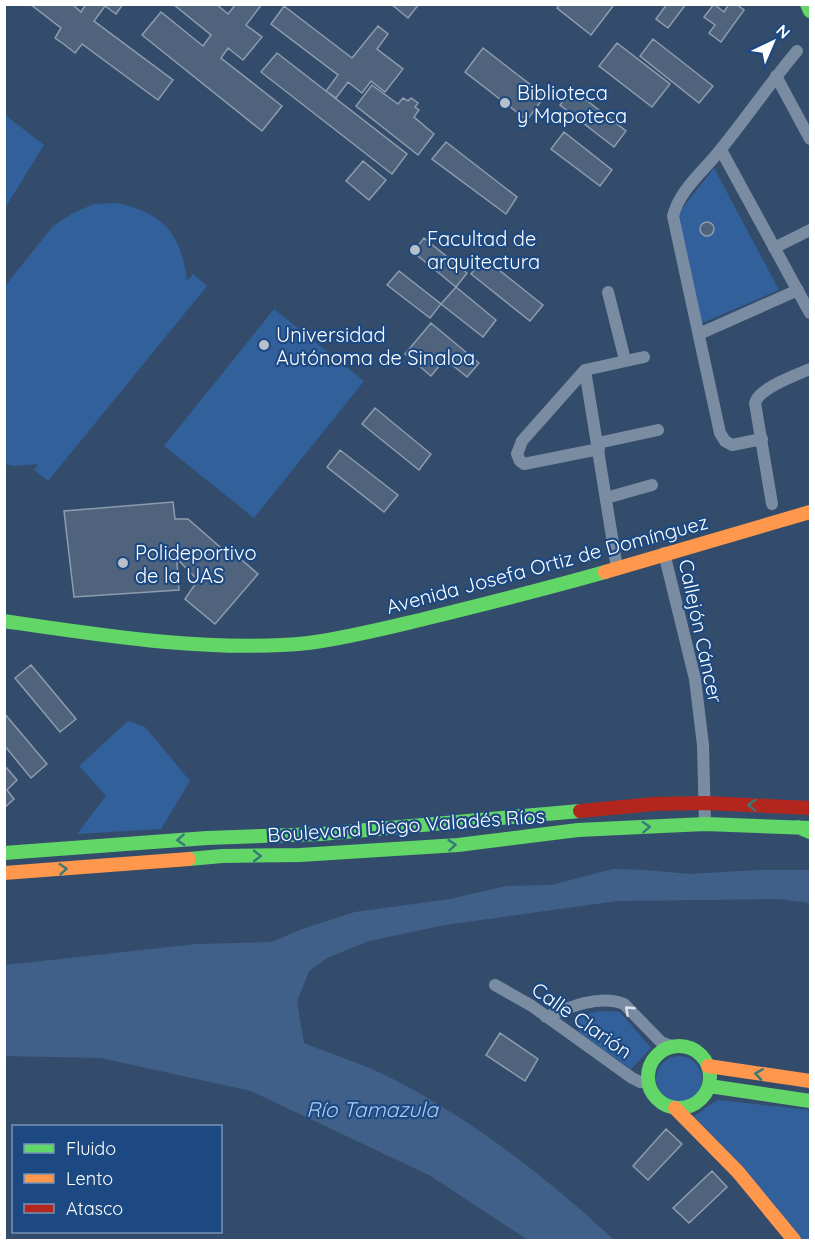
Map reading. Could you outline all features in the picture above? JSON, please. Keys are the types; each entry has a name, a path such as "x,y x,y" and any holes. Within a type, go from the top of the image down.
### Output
{"main road":[{"path":"807,4 810,11"},
{"name":"Avenida Josefa Ortiz de Domínguez","path":"4,621 116,636 206,642 290,644 346,636 534,592 810,512"},
{"name":"Boulevard Diego Valadés Ríos","path":"4,853 207,838 321,834 603,807 705,803 810,808"},
{"name":"Boulevard Diego Valadés Ríos","path":"4,873 222,856 300,855 383,850 578,830 705,824 806,829"},
{"path":"675,1108 694,1105 709,1086 708,1066 700,1055 683,1047 674,1047 657,1056 651,1064 649,1083 657,1100 675,1108 738,1172 794,1240"},
{"path":"708,1066 810,1081"},
{"path":"709,1086 810,1101"}],"street":[{"path":"762,440 732,445 725,441 720,433 673,216 676,204 683,194 721,150 797,51"},
{"path":"776,76 810,139"},
{"path":"721,150 810,313"},
{"path":"774,248 810,230"},
{"path":"699,334 798,290"},
{"path":"608,292 626,360"},
{"path":"644,357 585,370 522,441 517,454 524,464 658,430"},
{"path":"772,504 755,403 756,397 764,390 810,369"},
{"path":"585,370 617,568"},
{"path":"606,498 652,485"},
{"name":"Callejón Cáncer","path":"664,553 695,679 703,745 705,824"},
{"name":"Calle Clarión","path":"495,985 546,1017 632,1078 649,1083"},
{"path":"546,1017 569,1007 616,1001 624,1004 661,1042 674,1047"}],"shaded area":[{"path":"5,115 44,145 5,208"},
{"path":"714,168 779,290 700,324 678,214"},
{"path":"118,203 147,213 168,228 180,250 187,281 193,274 207,286 48,481 34,470 38,464 15,466 5,464 5,286 53,226 73,213 94,204"},
{"path":"274,309 364,381 254,518 164,446"},
{"path":"128,721 145,727 190,781 161,829 77,834 106,796 79,766"},
{"path":"620,1012 651,1048 631,1069 581,1034 576,1027 579,1018 589,1013"},
{"path":"679,1056 695,1063 702,1079 695,1095 679,1102 663,1095 656,1079 663,1063"},
{"path":"718,1100 810,1110 810,1240 794,1240 691,1118"}],"water":[{"name":"Río Tamazula","path":"613,869 689,874 810,870 810,903 778,899 617,901 445,925 369,941 327,958 309,971 297,1002 304,1043 382,1074 452,1113 536,1173 614,1240 528,1240 429,1175 251,1091 101,1058 5,1056 5,965 197,944 272,942 302,929 355,912 450,899 506,886 551,885"}],"building":[{"path":"30,4 72,4 81,12 86,4 123,4 116,14 105,6 94,21 173,80 158,100 82,44 75,53 55,38 61,28"},
{"path":"173,4 216,4 228,14 236,4 262,4 246,25 262,37 243,60 228,48 221,58 282,106 262,131 142,35 161,12 203,46 211,35"},
{"path":"391,4 419,4 408,18"},
{"path":"560,4 611,4 613,6 591,35 557,8"},
{"path":"667,4 686,4 668,28 656,19"},
{"path":"714,4 724,12 729,4 736,4 744,10 721,42 709,33 715,25 704,17"},
{"path":"284,6 352,58 378,26 388,34 377,49 403,69 385,92 371,81 362,93 348,82 336,98 326,91 338,75 271,24"},
{"path":"653,39 713,86 699,103 640,56"},
{"path":"617,43 670,84 652,107 599,66"},
{"path":"483,48 545,96 527,120 465,72"},
{"path":"277,53 407,154 392,174 261,72"},
{"path":"372,85 398,104 403,98 408,101 411,98 418,103 415,107 419,110 414,117 434,134 418,155 356,106"},
{"path":"572,89 626,131 614,147 560,105"},
{"path":"564,132 612,170 600,186 551,149"},
{"path":"446,142 517,197 506,214 432,159"},
{"path":"363,161 386,180 369,200 346,181"},
{"path":"707,222 712,224 714,229 712,234 707,236 702,234 700,229 702,224"},
{"name":"Facultad de arquitectura","path":"424,238 467,273 456,287 413,252"},
{"path":"484,258 543,305 530,321 471,274"},
{"path":"399,271 441,304 430,318 387,285"},
{"path":"456,287 496,320 483,337 441,304"},
{"path":"431,323 479,363 467,377 445,359 431,376 405,354"},
{"path":"375,408 431,454 419,470 362,424"},
{"path":"340,450 398,495 384,512 327,467"},
{"name":"Polideportivo de la UAS","path":"173,502 175,519 188,519 227,553 229,549 258,574 215,624 185,599 198,580 179,561 177,562 179,590 74,597 64,511"},
{"path":"31,665 76,719 60,732 15,678"},
{"path":"4,713 47,764 31,778 4,745"},
{"path":"4,765 17,780 7,790 14,799 4,808"},
{"path":"500,1033 538,1059 525,1081 486,1055"},
{"path":"666,1129 682,1144 648,1180 633,1166"},
{"path":"712,1171 727,1187 689,1223 673,1208"}],"traffic: fast":[{"path":"807,4 810,11"},
{"path":"4,621 117,637 195,644 271,646 308,643 352,636 424,619 605,572"},
{"path":"4,853 207,838 321,834 580,811"},
{"path":"189,859 458,845 578,830 705,824 810,828"},
{"path":"798,827 810,832"},
{"path":"679,1046 701,1055 710,1077 701,1099 679,1108 657,1099 648,1077 657,1055 679,1046"},
{"path":"709,1086 810,1101"}],"traffic: slow":[{"path":"605,572 810,512"},
{"path":"4,873 189,859"},
{"path":"708,1066 810,1081"},
{"path":"675,1108 738,1172 794,1240"}],"traffic: jam":[{"path":"580,811 654,804 705,803 810,808"}],"place":[{"name":"Biblioteca y Mapoteca","path":"505,103"},
{"name":"Facultad de arquitectura","path":"415,250"},
{"name":"Universidad Autónoma de Sinaloa","path":"264,345"},
{"name":"Polideportivo de la UAS","path":"123,563"}]}
